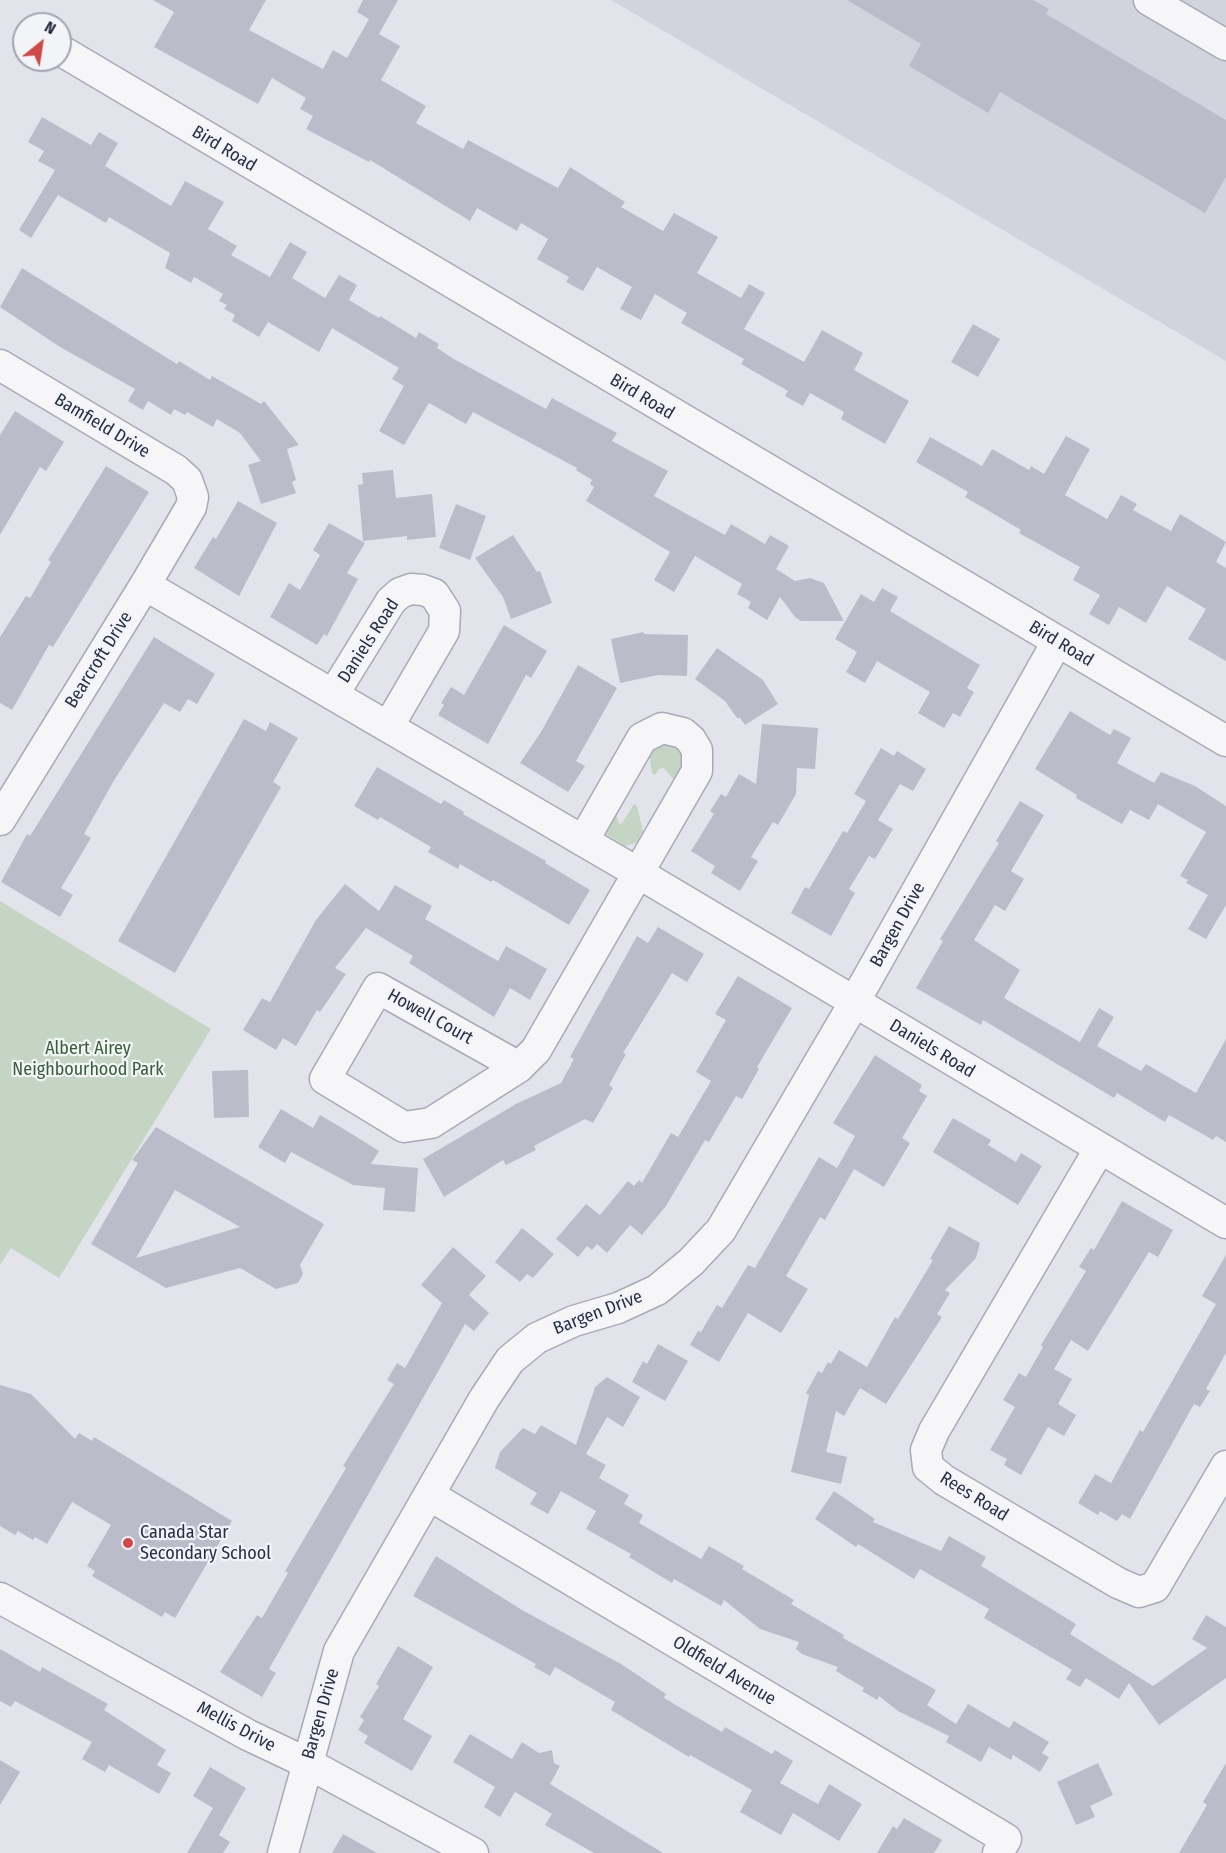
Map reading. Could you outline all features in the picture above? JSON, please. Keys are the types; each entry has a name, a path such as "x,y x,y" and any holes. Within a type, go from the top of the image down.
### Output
{"street":[{"path":"1149,0 1226,45"},
{"name":"Bird Road","path":"72,57 1226,741"},
{"name":"Bamfield Drive","path":"0,365 176,470 188,480 192,497"},
{"name":"Bearcroft Drive","path":"0,820 145,585 191,507 192,497"},
{"name":"Daniels Road","path":"145,585 640,874 1226,1223"},
{"name":"Daniels Road","path":"333,695 392,601 400,593 411,589 434,594 445,611 444,631 388,727"},
{"name":"Bargen Drive","path":"283,1853 339,1651 484,1399 510,1360 537,1338 657,1290 691,1262 721,1230 854,1003 1057,642"},
{"path":"583,841 642,738 662,728 683,733 697,750 697,771 640,874"},
{"name":"Howell Court","path":"519,1067 378,988 325,1079 404,1127 431,1123 519,1067 536,1050 640,874"},
{"name":"Rees Road","path":"1100,1148 934,1431 926,1450 928,1467 944,1480 1016,1523 1118,1583 1138,1592 1155,1587 1226,1466"},
{"name":"Oldfield Avenue","path":"429,1495 1006,1839 998,1853"},
{"name":"Mellis Drive","path":"0,1598 248,1735 307,1763 473,1853"}],"shaded area":[{"path":"611,0 1226,0 1226,361"}],"green space":[{"path":"666,737 683,752 681,768 673,779 664,768 659,769 655,775 652,773 647,745"},
{"path":"634,804 637,806 643,831 636,843 625,846 604,833 614,807 619,824"},
{"name":"Albert Airey Neighbourhood Park","path":"0,901 211,1029 59,1278 11,1248 0,1265"}],"building":[{"path":"153,0 266,0 249,30 323,69 333,50 347,58 369,19 357,12 363,0 398,0 379,34 400,46 381,80 426,106 416,123 463,149 468,140 558,188 570,167 625,202 621,207 663,231 674,213 718,237 697,273 741,298 749,284 765,293 744,329 804,362 822,330 863,353 854,370 909,401 885,444 841,419 844,412 810,393 803,406 785,396 788,391 741,364 744,359 681,323 687,313 655,294 641,320 620,309 632,287 597,267 583,291 566,282 569,277 537,259 548,239 521,223 517,231 477,208 470,221 370,160 369,162 306,129 313,116 300,109 306,98 272,78 258,104 154,47 174,12"},
{"path":"847,0 1033,0 1049,9 1046,14 1226,120 1226,177 1205,213 1000,92 988,113 909,66 921,44"},
{"path":"42,117 91,145 99,132 118,143 105,166 171,206 185,181 224,202 208,229 237,246 231,255 270,277 290,242 307,252 292,278 325,298 339,275 357,285 349,300 379,318 380,316 416,338 419,332 439,344 437,348 454,359 546,409 552,398 617,433 612,441 668,471 654,496 725,535 731,524 765,544 770,535 789,546 776,569 795,581 810,578 824,583 844,621 801,621 795,617 780,597 767,620 748,608 751,602 737,594 742,584 695,556 674,592 654,580 670,552 586,501 594,487 590,484 592,480 576,470 577,468 473,412 466,424 429,403 404,445 379,431 404,386 392,379 399,368 332,328 319,352 268,322 259,337 232,321 235,315 224,309 227,305 219,301 223,294 194,277 191,283 165,268 170,253 109,217 106,223 58,195 31,238 19,230 55,170 38,161 44,151 28,142"},
{"path":"22,268 177,364 179,361 210,380 212,376 261,404 264,401 299,445 287,449 296,480 292,482 296,493 261,504 248,465 261,461 240,433 217,419 213,427 187,412 185,415 174,409 171,415 148,401 143,410 128,401 135,389 60,347 0,307"},
{"path":"973,324 1000,339 978,377 951,362"},
{"path":"15,411 64,442 46,471 40,467 0,535 0,435"},
{"path":"1066,436 1090,449 1065,495 1107,519 1121,495 1137,504 1133,510 1171,531 1180,514 1226,542 1216,562 1226,568 1226,661 1188,639 1206,609 1167,586 1146,623 1119,607 1109,625 1089,614 1100,595 1073,580 1080,567 1019,533 1021,530 965,497 968,492 916,462 930,437 982,466 992,449 1029,470 1031,466 1044,474"},
{"path":"106,466 149,492 53,647 49,645 12,710 0,703 0,637 26,596 30,598 51,562 48,560"},
{"path":"393,470 396,498 432,494 436,537 407,540 407,536 363,541 358,485 363,484 362,473"},
{"path":"238,501 277,523 239,596 194,568 213,537 216,539"},
{"path":"456,504 486,516 470,560 439,548"},
{"path":"329,523 365,543 347,573 358,579 327,636 324,634 317,645 270,617 289,583 300,590 320,555 313,550"},
{"path":"513,535 537,572 540,571 552,603 511,619 503,597 475,558"},
{"path":"882,588 898,597 890,611 980,665 967,688 974,692 960,717 953,713 944,728 918,713 930,692 877,661 865,683 846,672 857,652 835,639 861,594 874,602"},
{"path":"504,625 547,651 531,678 526,675 488,744 438,715 444,705 441,703 451,687 464,695"},
{"path":"643,632 644,634 688,635 687,676 658,675 620,683 611,639"},
{"path":"154,637 215,674 197,704 188,699 180,712 164,703 113,782 84,834 91,838 61,888 73,895 60,917 1,882 27,834 30,836"},
{"path":"717,648 763,680 778,704 745,725 740,718 737,718 725,701 695,679"},
{"path":"578,665 617,688 576,761 585,766 568,792 520,763 541,732"},
{"path":"1070,711 1110,735 1114,729 1131,738 1117,763 1154,783 1161,772 1195,786 1226,806 1226,905 1206,939 1188,929 1208,895 1186,883 1188,880 1180,876 1206,832 1158,804 1149,820 1130,810 1122,824 1076,798 1077,795 1035,769"},
{"path":"244,719 266,731 270,722 298,738 273,782 281,787 175,973 118,941"},
{"path":"762,724 818,728 815,769 797,768 796,794 778,825 773,822 751,857 758,861 740,891 711,873 715,866 691,851 714,814 710,811 721,794 726,797 739,774 756,784"},
{"path":"881,748 894,756 897,751 926,769 913,791 900,784 878,820 893,829 875,859 869,856 849,889 855,893 831,936 791,913 805,887 809,889 843,831 847,833 866,801 854,794"},
{"path":"377,767 441,804 444,800 464,812 463,814 546,861 545,863 590,890 569,925 493,880 491,882 460,864 458,869 428,852 431,847 380,817 378,820 354,806"},
{"path":"1020,801 1044,815 1011,871 1024,879 1005,911 995,905 974,940 1020,970 1004,998 1080,1042 1099,1008 1114,1017 1097,1046 1141,1071 1146,1064 1196,1093 1226,1039 1226,1142 1216,1136 1213,1140 1169,1115 1165,1122 1117,1093 1114,1098 983,1020 981,1025 916,988 943,941 940,939 999,843 996,841"},
{"path":"345,884 379,911 395,885 432,906 425,919 498,961 506,946 547,969 530,1000 510,988 494,1017 409,963 413,956 366,928 335,968 346,974 320,1012 317,1010 296,1046 283,1038 276,1050 243,1030 262,998 270,1002 316,920"},
{"path":"658,927 704,954 687,982 672,973 623,1053 626,1054 609,1085 613,1088 593,1123 585,1119 534,1146 536,1150 506,1165 503,1160 444,1197 423,1159 516,1104 561,1083 574,1059 570,1057 637,936 648,943"},
{"path":"738,976 792,1008 757,1067 759,1069 742,1099 736,1096 709,1142 705,1140 666,1206 642,1235 630,1225 607,1253 597,1244 592,1250 587,1246 578,1257 556,1239 586,1204 600,1215 628,1181 634,1186 639,1180 642,1183 671,1133 678,1137 711,1081 696,1072 726,1020 715,1014"},
{"path":"875,1055 922,1085 919,1091 927,1096 902,1138 910,1143 884,1187 854,1169 825,1220 820,1217 786,1276 808,1289 781,1333 748,1313 719,1362 690,1345 698,1331 701,1332 717,1305 722,1308 748,1265 755,1268 819,1157 837,1168 855,1136 833,1123"},
{"path":"248,1070 249,1117 214,1118 212,1071"},
{"path":"281,1109 313,1128 320,1115 347,1131 379,1151 371,1164 418,1168 415,1212 383,1210 385,1188 353,1185 291,1152 285,1163 258,1147"},
{"path":"953,1118 991,1140 988,1145 1016,1162 1021,1153 1042,1166 1018,1205 933,1152"},
{"path":"156,1127 324,1224 300,1265 303,1274 298,1283 276,1289 240,1268 166,1288 91,1244 138,1163 132,1160","holes":["175,1190 240,1227 136,1258"]},
{"path":"1122,1201 1173,1230 1158,1257 1149,1252 1088,1351 1071,1340 1054,1369 1072,1379 1058,1404 1076,1415 1064,1436 1048,1427 1021,1475 1004,1465 1007,1459 990,1450 1015,1407 1003,1400 1019,1373 1026,1377 1043,1347 1041,1345 1086,1271 1079,1267 1091,1248 1094,1250"},
{"path":"949,1226 980,1243 976,1258 945,1290 950,1293 937,1314 942,1317 886,1404 860,1388 844,1416 836,1411 826,1452 847,1457 841,1484 791,1472 809,1395 806,1393 818,1371 822,1373 828,1362 831,1364 839,1350 867,1367 895,1317 898,1319 933,1260 930,1259"},
{"path":"522,1228 554,1254 533,1278 527,1274 520,1282 495,1262"},
{"path":"453,1247 486,1276 469,1295 489,1313 474,1331 465,1324 269,1669 276,1673 262,1697 220,1672 257,1615 262,1618 288,1573 285,1571 346,1468 343,1466 394,1384 387,1380 397,1363 405,1368 442,1303 421,1285"},
{"path":"1226,1255 1226,1353 1206,1389 1210,1391 1200,1407 1194,1404 1130,1519 1122,1514 1117,1521 1100,1511 1098,1515 1078,1503 1095,1474 1111,1483 1140,1430 1143,1432 1216,1304 1202,1296"},
{"path":"658,1344 688,1361 665,1401 632,1382 643,1361 647,1364"},
{"path":"607,1377 640,1397 623,1427 607,1417 586,1454 606,1465 599,1478 629,1495 624,1504 643,1515 639,1523 701,1559 709,1546 744,1566 742,1569 794,1600 791,1604 844,1635 843,1638 936,1690 927,1705 956,1724 968,1704 1009,1728 1014,1721 1049,1742 1042,1753 1049,1757 1040,1772 1013,1755 1011,1760 989,1747 981,1762 946,1742 949,1736 898,1711 879,1696 877,1700 862,1691 864,1688 836,1671 838,1667 802,1654 796,1649 799,1642 760,1629 724,1600 721,1606 674,1579 672,1583 629,1557 631,1554 586,1529 596,1511 561,1491 548,1514 530,1504 537,1493 495,1468 500,1452 523,1428 535,1434 541,1425 576,1445 595,1387"},
{"path":"0,1385 31,1394 75,1439 79,1433 92,1441 94,1437 232,1521 175,1618 165,1612 162,1617 92,1576 95,1571 87,1566 111,1525 72,1502 47,1544 35,1537 33,1540 18,1531 15,1535 0,1526"},
{"path":"834,1491 875,1519 873,1522 941,1551 949,1536 986,1557 981,1566 1076,1624 1070,1634 1153,1686 1207,1648 1192,1639 1206,1615 1226,1627 1226,1678 1159,1725 1129,1683 1119,1699 1086,1678 1080,1687 1066,1679 1072,1670 984,1618 989,1609 920,1569 914,1579 858,1544 856,1547 815,1519"},
{"path":"436,1556 522,1610 621,1664 666,1694 664,1698 722,1732 725,1727 772,1754 775,1750 793,1761 780,1783 818,1804 829,1784 862,1804 839,1841 793,1813 781,1835 740,1812 752,1790 690,1755 689,1757 611,1710 615,1702 555,1667 550,1676 534,1667 536,1664 413,1596"},
{"path":"398,1646 433,1667 403,1719 432,1736 412,1771 364,1743 368,1736 358,1730 364,1720 360,1717 379,1686 376,1684"},
{"path":"0,1649 40,1672 42,1667 108,1704 104,1710 166,1750 157,1765 171,1773 159,1794 109,1765 105,1772 82,1759 92,1742 15,1701 11,1707 0,1701"},
{"path":"470,1734 512,1759 522,1742 539,1753 552,1750 554,1763 560,1766 550,1784 663,1853 594,1853 545,1825 552,1814 515,1792 500,1817 484,1807 495,1787 453,1762"},
{"path":"0,1760 20,1772 0,1805"},
{"path":"1098,1763 1113,1795 1090,1806 1095,1817 1076,1825 1057,1782"},
{"path":"1226,1763 1226,1853 1179,1853 1207,1805 1203,1802"},
{"path":"210,1767 246,1788 219,1835 230,1842 223,1853 187,1853 213,1808 193,1796"},
{"path":"904,1818 942,1840 934,1853 877,1853 893,1826 897,1829"},
{"path":"343,1834 377,1853 332,1853"}],"place":[{"name":"Canada Star Secondary School","path":"128,1543"}]}
